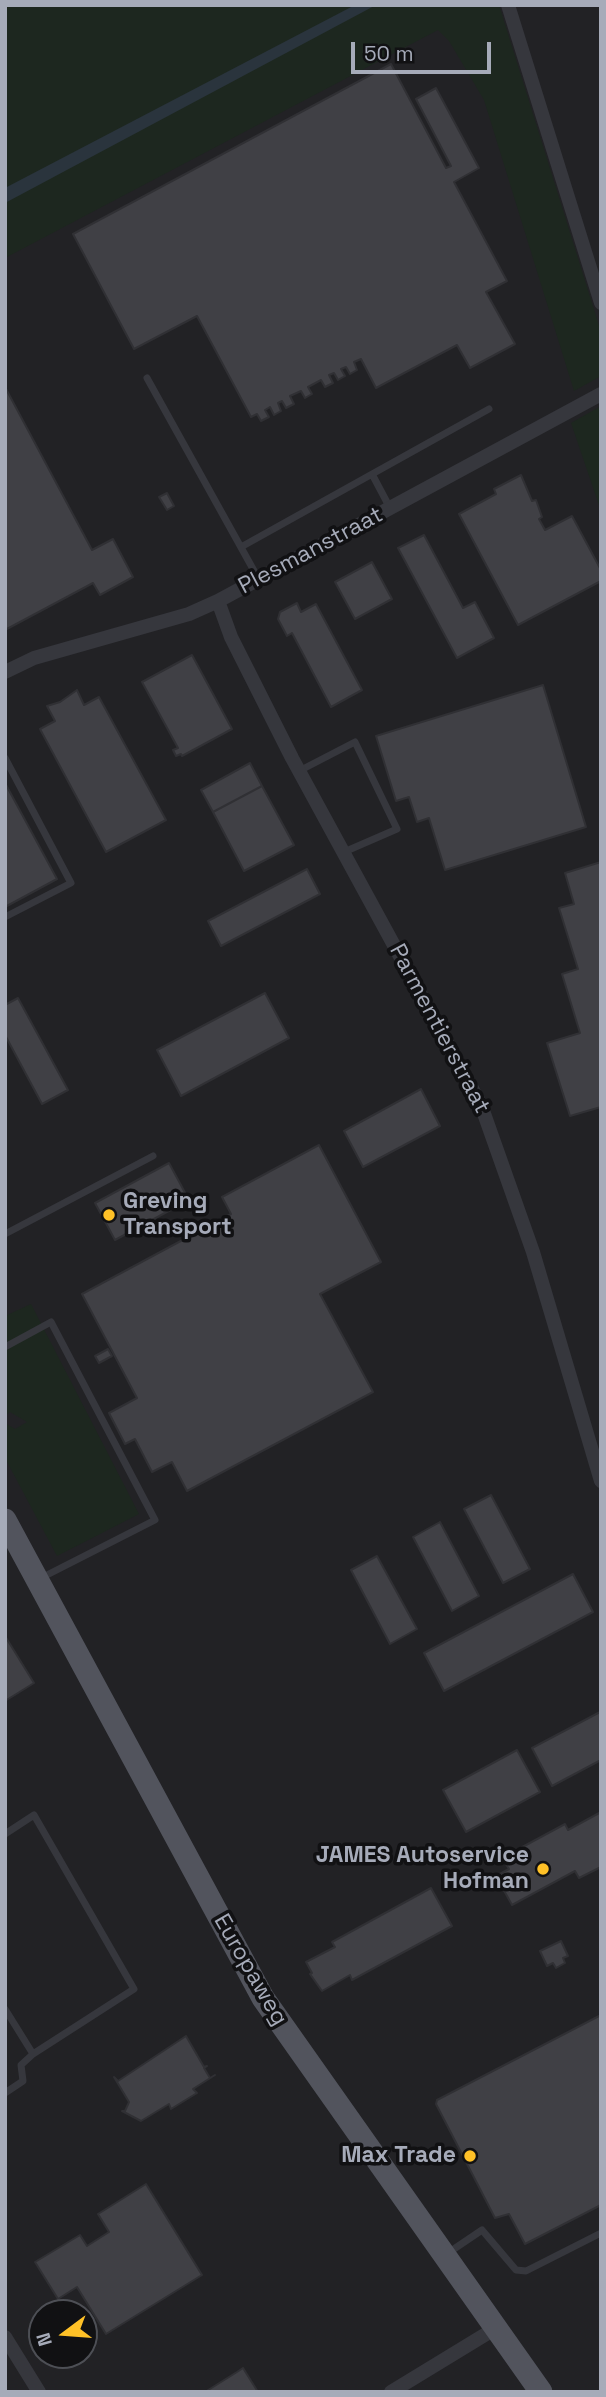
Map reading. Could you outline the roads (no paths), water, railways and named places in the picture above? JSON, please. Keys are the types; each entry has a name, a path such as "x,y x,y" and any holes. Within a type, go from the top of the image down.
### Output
{"main road":[{"name":"Europaweg","path":"5,1520 263,1998 541,2392"}],"street":[{"path":"508,5 601,303"},
{"name":"Plesmanstraat","path":"5,672 34,658 189,614 218,601 601,394"},
{"name":"Parmentierstraat","path":"218,601 231,637 299,771 481,1105 533,1252 601,1481"},
{"path":"391,2392 496,2328"},
{"path":"5,2337 39,2392"}],"lane":[{"path":"147,378 259,579"},
{"path":"241,547 489,409"},
{"path":"372,474 390,508"},
{"path":"299,771 355,741 397,829 344,852"},
{"path":"5,758 71,883 5,917"},
{"path":"5,1234 153,1156"},
{"path":"5,1347 51,1322 155,1520 37,1580"},
{"path":"5,1834 34,1815 134,1989 33,2054 21,2065 23,2081 5,2093"},
{"path":"5,2009 33,2054"},
{"path":"444,2255 482,2231 516,2270 526,2271 601,2233"}],"place":[{"name":"Greving Transport","path":"109,1215"},
{"name":"JAMES Autoservice Hofman","path":"543,1869"},
{"name":"Max Trade","path":"470,2156"}]}
